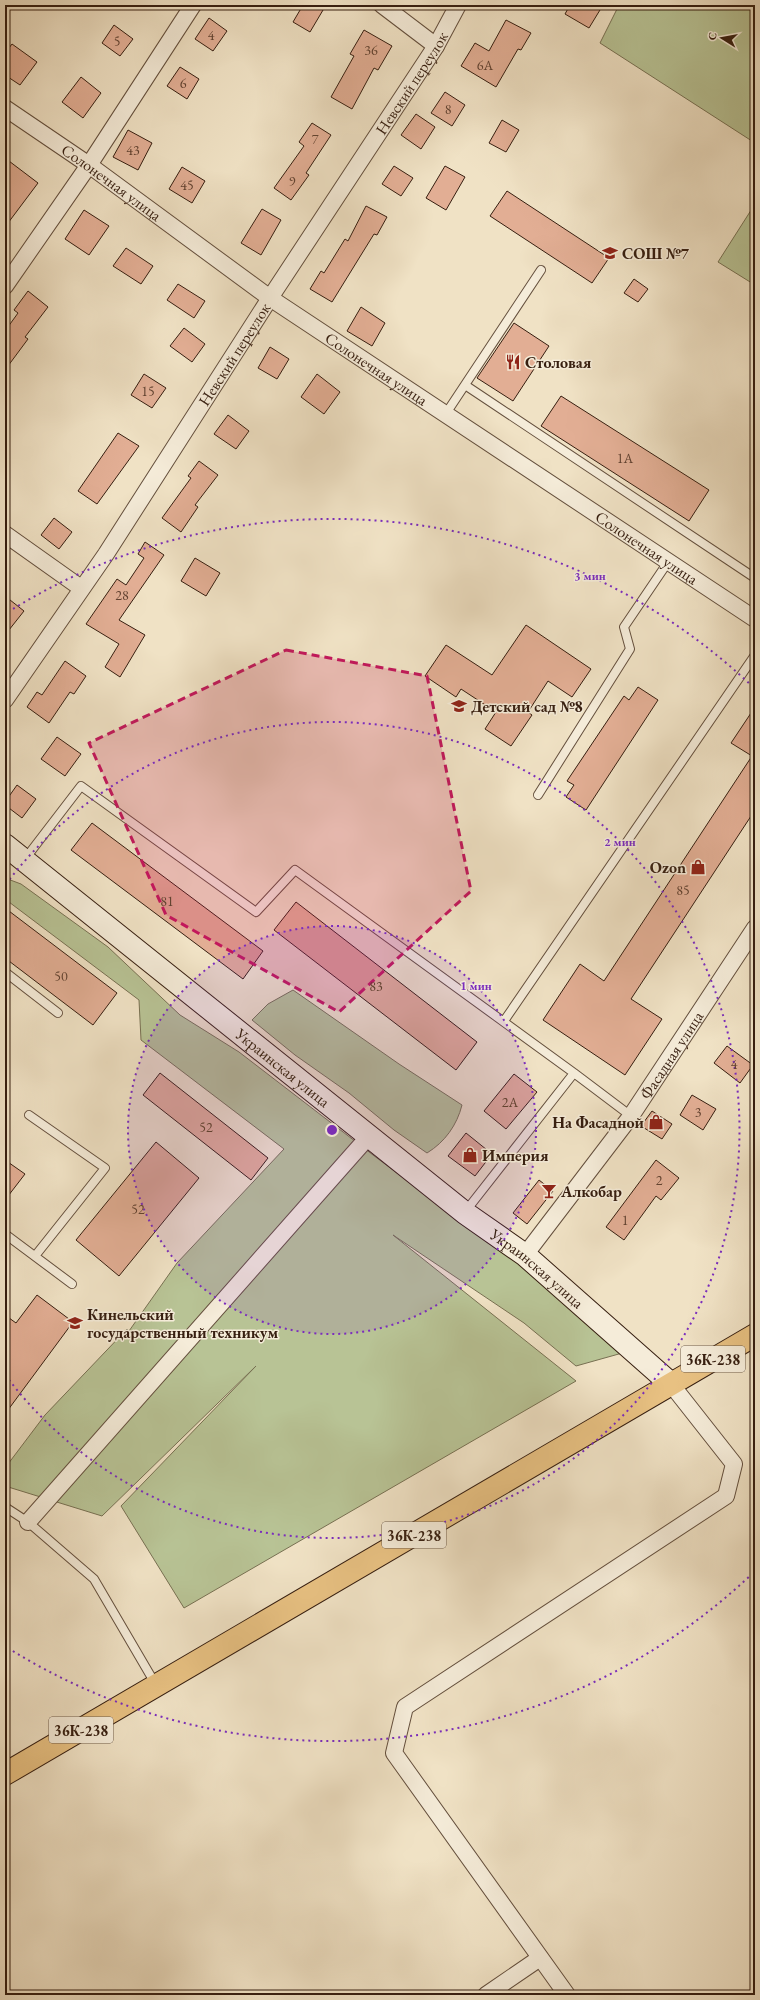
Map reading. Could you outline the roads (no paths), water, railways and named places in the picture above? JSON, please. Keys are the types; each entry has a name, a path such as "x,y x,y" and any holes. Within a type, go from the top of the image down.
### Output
{"main road":[{"name":"Украинская улица","path":"5,845 25,859 465,1213 525,1255 671,1384"},
{"name":"36К-238","path":"5,1774 755,1335"}],"street":[{"path":"5,286 89,165 193,5"},
{"path":"382,5 436,46"},
{"name":"Невский переулок","path":"5,700 81,588 106,554 270,298 436,46 458,5"},
{"name":"Солонечная улица","path":"5,108 89,165 270,298 755,619"},
{"path":"5,534 81,588"},
{"name":"Фасадная улица","path":"525,1255 631,1116 755,928"},
{"path":"28,1522 369,1136"},
{"path":"567,1995 394,1754 405,1707 726,1496 734,1464 671,1384"},
{"path":"486,1995 540,1958"}],"lane":[{"path":"445,415 541,270"},
{"path":"465,385 755,578"},
{"path":"538,795 630,649 624,627 668,562"},
{"path":"504,1021 755,655"},
{"path":"25,859 82,786 256,912 295,870 504,1021 631,1116"},
{"path":"5,972 58,1013"},
{"path":"465,1213 574,1073"},
{"path":"30,1115 105,1168 35,1256"},
{"path":"5,1234 72,1284"},
{"path":"5,1508 28,1522 94,1579 156,1686"}],"place":[{"name":"СОШ №7","path":"610,253"},
{"name":"Столовая","path":"513,362"},
{"name":"Детский сад №8","path":"459,706"},
{"name":"Ozon","path":"698,867"},
{"name":"На Фасадной","path":"656,1122"},
{"name":"Империя","path":"470,1155"},
{"name":"Алкобар","path":"549,1191"},
{"name":"Кинельский государственный техникум","path":"75,1323"}]}
